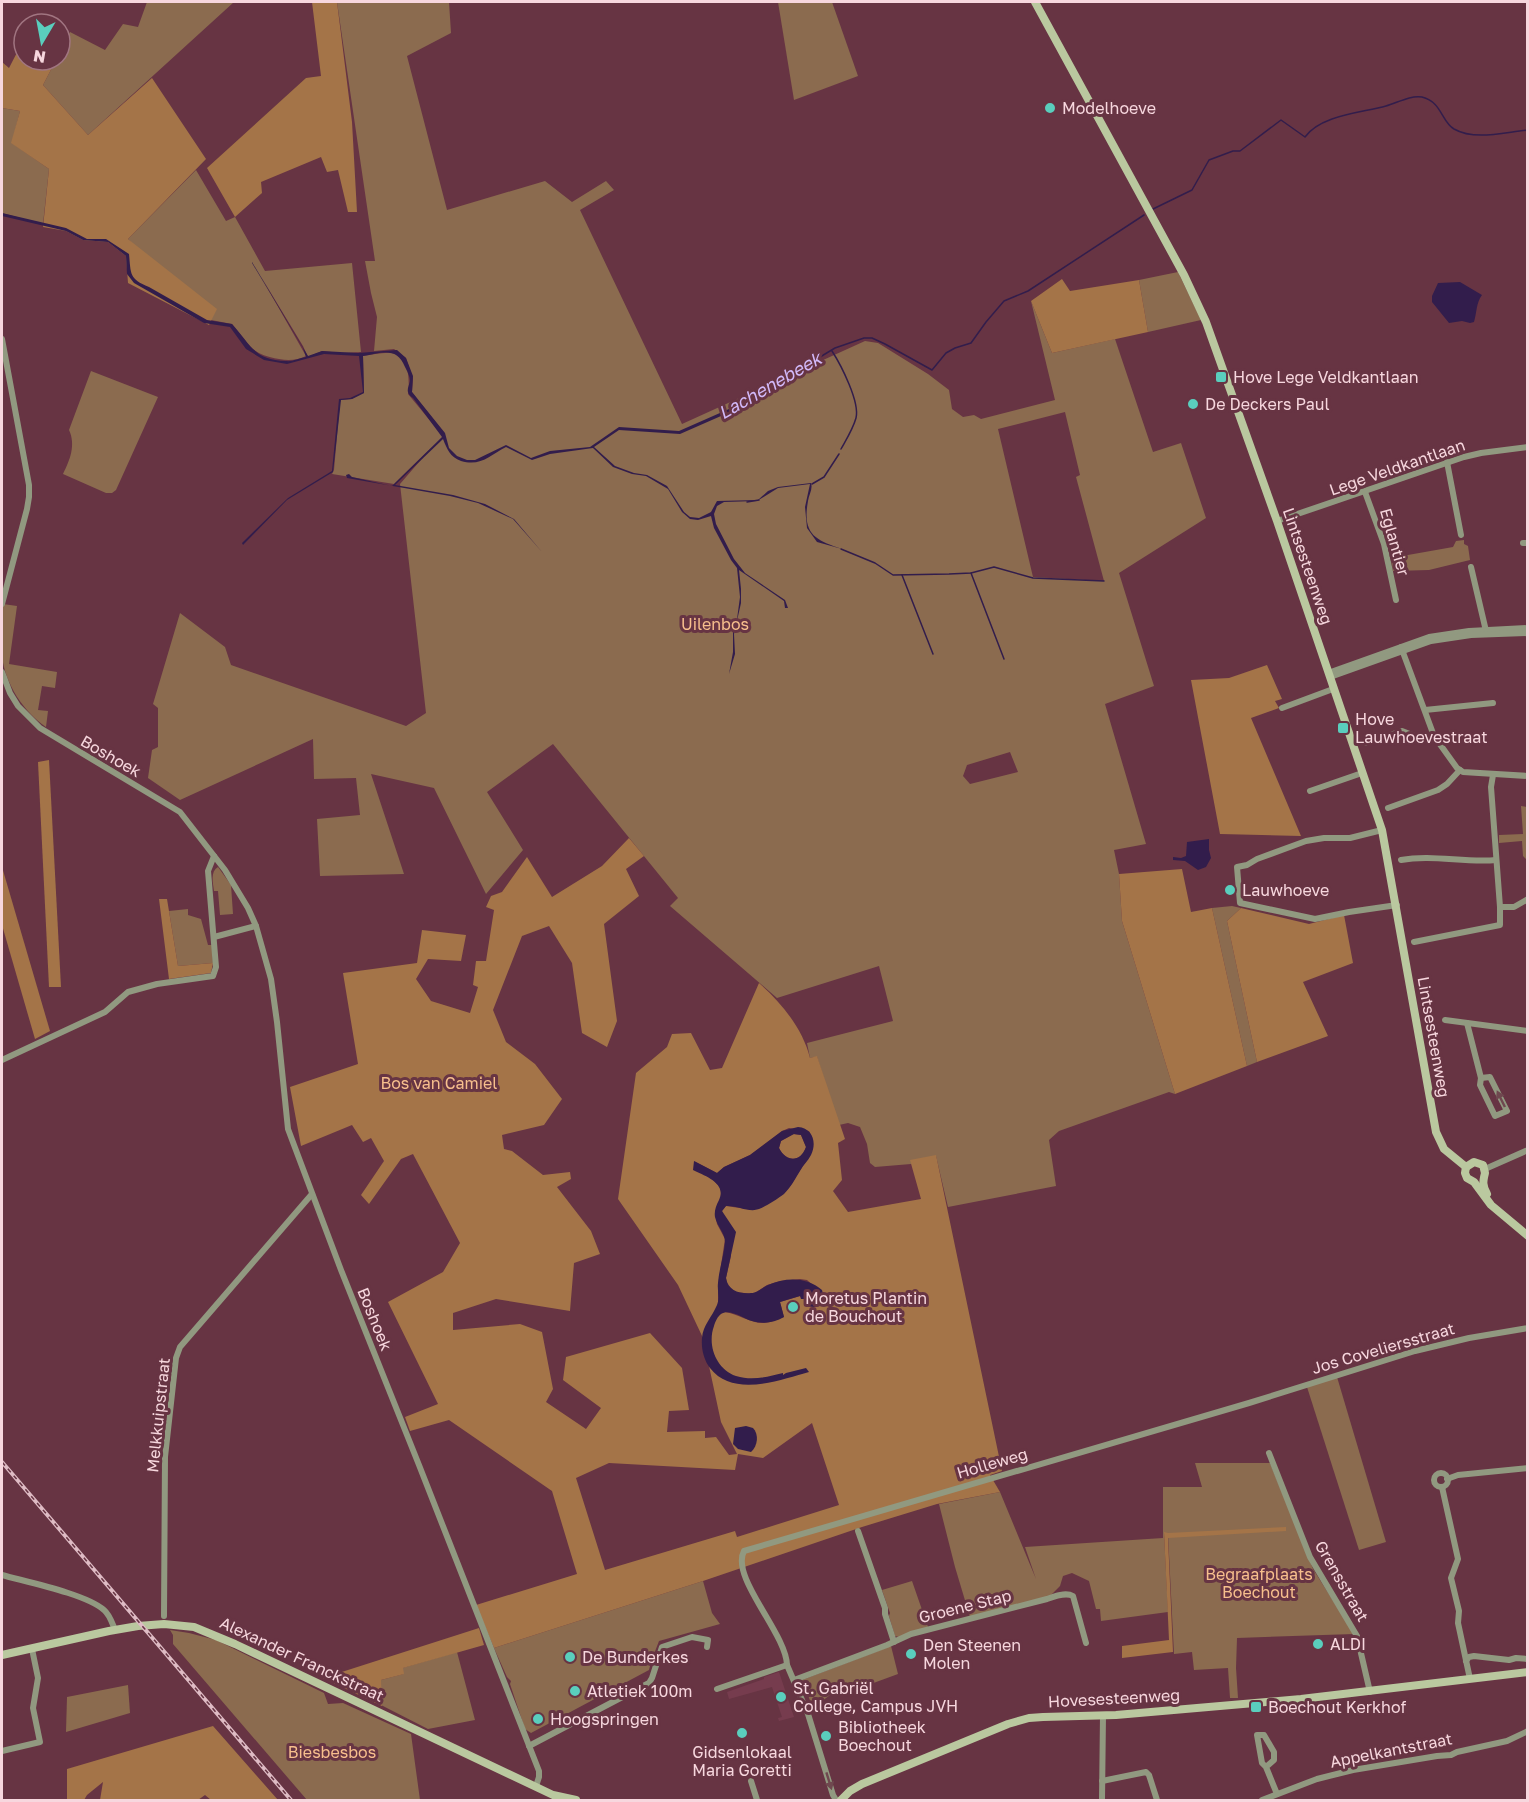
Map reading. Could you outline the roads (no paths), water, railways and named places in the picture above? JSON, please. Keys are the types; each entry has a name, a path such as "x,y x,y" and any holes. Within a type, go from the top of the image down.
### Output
{"street":[{"name":"Lintsesteenweg","path":"1035,2 1200,307 1277,521 1383,830 1436,1132 1444,1149 1466,1167 1467,1178 1478,1181 1484,1198 1527,1236"},
{"path":"2,339 29,485 27,509 2,604"},
{"name":"Lege Veldkantlaan","path":"1277,521 1447,462 1481,453 1527,447"},
{"path":"1447,462 1461,535"},
{"name":"Eglantier","path":"1365,492 1384,544 1396,600"},
{"path":"1471,567 1487,633"},
{"path":"1329,675 1439,640 1527,628"},
{"path":"1487,633 1527,633"},
{"path":"1402,650 1434,736 1460,770 1493,775 1527,776"},
{"name":"Boshoek","path":"2,672 18,706 40,728 180,812 235,884 256,926 268,965 274,997 288,1129 540,1774 536,1786"},
{"path":"1282,708 1333,689"},
{"path":"1425,710 1493,703"},
{"path":"1366,743 1402,731 1420,738 1434,736"},
{"path":"1388,808 1438,790 1460,770"},
{"path":"1310,791 1362,773"},
{"path":"1414,942 1500,925 1491,787 1493,775"},
{"path":"1383,830 1350,838 1306,841 1237,867 1240,903 1315,919 1397,905"},
{"path":"2,1060 105,1012 128,992 157,984 213,976 216,967 208,871 214,856"},
{"path":"1401,860 1420,858 1496,860"},
{"path":"1500,907 1514,907 1527,899"},
{"path":"214,937 256,926"},
{"path":"1445,1020 1527,1030"},
{"path":"1467,1023 1481,1078 1480,1085 1495,1116 1507,1111 1490,1077 1481,1078"},
{"path":"1485,1169 1527,1150"},
{"path":"1466,1167 1472,1162 1483,1165 1485,1174 1478,1181"},
{"name":"Melkkuipstraat","path":"164,1616 165,1456 176,1358 180,1347 312,1194"},
{"name":"Jos Coveliersstraat","path":"1249,1403 1438,1344 1527,1328"},
{"name":"Holleweg","path":"787,1665 779,1639 743,1572 741,1557 744,1551 1249,1403"},
{"name":"Grensstraat","path":"1269,1453 1310,1557 1357,1636 1370,1692"},
{"path":"1447,1479 1458,1475 1527,1468"},
{"path":"1438,1474 1443,1474 1447,1479 1447,1484 1442,1487 1436,1484 1435,1477 1438,1474"},
{"path":"1442,1487 1458,1559 1451,1578 1470,1679"},
{"path":"858,1531 894,1641"},
{"path":"2,1575 86,1599 102,1608 115,1630"},
{"name":"Groene Stap","path":"794,1680 911,1634 1054,1596 1072,1594 1086,1642"},
{"name":"Alexander Franckstraat","path":"2,1655 138,1626 167,1624 194,1627 536,1786 553,1798 576,1800"},
{"path":"529,1746 646,1685 652,1678 660,1649 664,1645 692,1637 708,1640"},
{"path":"2,1751 40,1742 33,1708 38,1678 32,1648"},
{"path":"1467,1661 1469,1657 1474,1656 1509,1660 1527,1659"},
{"path":"717,1689 787,1665 808,1714 836,1800"},
{"name":"Hovesesteenweg","path":"841,1800 857,1786 1018,1720 1301,1699 1527,1672"},
{"path":"1102,1800 1103,1715"},
{"name":"Appelkantstraat","path":"1262,1800 1332,1775 1383,1764 1451,1755 1507,1740 1527,1731"},
{"path":"1266,1767 1274,1760 1274,1752 1264,1735 1257,1735 1262,1763 1266,1767 1277,1794"},
{"path":"1102,1781 1146,1772 1157,1800"},
{"path":"750,1781 757,1800"}],"waterway":[{"path":"1153,209 1192,190 1209,160 1233,151 1240,151 1281,120 1305,137 1331,119 1386,106 1408,98 1422,97 1434,103 1450,126 1462,133 1490,135 1528,130"},
{"name":"Lachenebeek","path":"730,411 835,348 864,338 872,338 885,344 932,370 946,353 971,343 1004,301 1028,291 1144,215"},
{"path":"832,351 849,384 856,411 853,426 841,449"},
{"path":"812,484 824,477 839,454"},
{"path":"747,502 759,500"},
{"path":"841,549 875,563 893,575 971,573 994,567 1033,578 1104,581"},
{"path":"971,573 1004,659"},
{"path":"902,575 933,654"}],"railway":[{"path":"2,1462 291,1800"}],"place":[{"name":"Modelhoeve","path":"1050,108"},
{"name":"Hove Lege Veldkantlaan","path":"1221,377"},
{"name":"De Deckers Paul","path":"1193,404"},
{"name":"Hove Lauwhoevestraat","path":"1343,728"},
{"name":"Lauwhoeve","path":"1230,890"},
{"name":"Moretus Plantin de Bouchout","path":"793,1307"},
{"name":"ALDI","path":"1318,1644"},
{"name":"Den Steenen Molen","path":"911,1654"},
{"name":"De Bunderkes","path":"570,1657"},
{"name":"Atletiek 100m","path":"575,1691"},
{"name":"St. Gabriël College, Campus JVH","path":"781,1697"},
{"name":"Boechout Kerkhof","path":"1256,1707"},
{"name":"Hoogspringen","path":"538,1719"},
{"name":"Gidsenlokaal Maria Goretti","path":"742,1733"},
{"name":"Bibliotheek Boechout","path":"826,1736"}],"park label":[{"name":"Uilenbos","path":"715,624"},
{"name":"Bos van Camiel","path":"439,1083"},
{"name":"Begraafplaats Boechout","path":"1259,1583"},
{"name":"Biesbesbos","path":"332,1752"}]}
